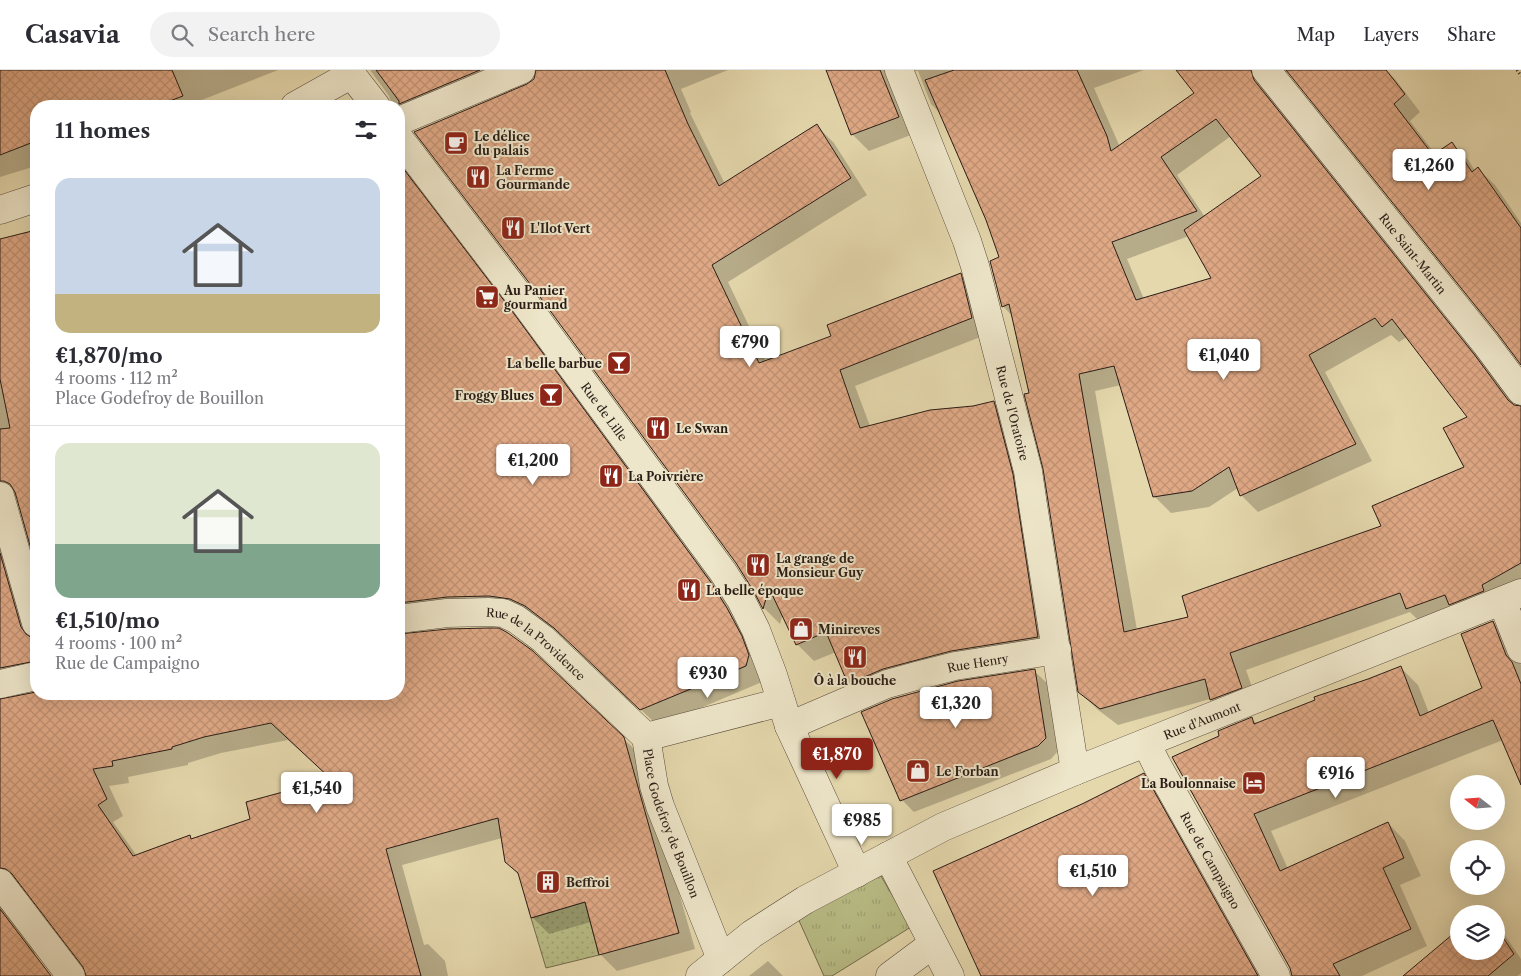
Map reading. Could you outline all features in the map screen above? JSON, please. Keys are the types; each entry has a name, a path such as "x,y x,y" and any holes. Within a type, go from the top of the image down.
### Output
{"street":[{"path":"405,118 521,70"},
{"name":"Rue Saint-Martin","path":"1266,70 1486,344 1521,391"},
{"path":"305,100 350,72 371,100"},
{"name":"Rue de l'Oratoire","path":"908,73 967,240 983,294 1028,471 1050,650 1076,771"},
{"name":"Rue de Lille","path":"405,146 524,302 723,572 741,600 756,630 785,714"},
{"path":"0,210 30,200"},
{"path":"0,496 30,602"},
{"path":"1511,597 1521,649"},
{"name":"Rue d'Aumont","path":"888,856 968,816 1076,771 1152,754 1511,597"},
{"name":"Rue de la Providence","path":"405,618 447,613 488,612 503,613 516,619 543,639 646,737"},
{"name":"Rue Henry","path":"785,714 954,666 1050,650"},
{"path":"0,684 30,677"},
{"path":"785,714 857,872"},
{"name":"Place Godefroy de Bouillon","path":"721,959 660,806 654,786 646,737 785,714"},
{"name":"Rue de Campaigno","path":"1152,754 1276,976"},
{"path":"700,976 752,934 805,900 888,856 950,976"},
{"path":"0,883 71,976"},
{"path":"890,976 933,944"}],"path":[{"path":"1517,70 1521,76"}],"green space":[{"path":"881,876 911,927 832,976 824,976 796,914"},
{"path":"585,902 599,955 546,968 531,918"}],"building":[{"path":"0,70 172,70 183,96 172,100 30,100 30,143 0,155"},
{"path":"376,70 480,70 405,101 398,100"},
{"path":"536,70 665,70 688,124 719,186 817,124 851,178 712,265 759,363 831,336 827,325 961,273 972,318 840,370 860,428 930,410 973,406 994,401 1013,474 1038,637 951,651 883,669 848,684 826,632 796,645 769,588 763,609 736,563 537,293 414,132 527,84 534,79"},
{"path":"826,70 880,70 899,117 851,135"},
{"path":"954,70 1077,70 1107,136 1111,151 1194,93 1176,70 1251,70 1254,80 1474,354 1508,400 1514,405 1521,406 1521,563 1482,585 1484,591 1449,605 1445,595 1406,609 1400,593 1230,653 1242,688 1210,700 1205,679 1100,709 1078,692 1043,469 1024,394 1029,393 1009,304 1002,307 990,261 999,257 986,220 925,80","holes":["1216,119 1261,176 1184,230 1211,278 1136,300 1112,242 1197,211 1161,157","1375,318 1382,327 1392,319 1467,417 1443,428 1464,467 1372,506 1381,526 1182,596 1188,617 1124,632 1079,374 1114,366 1153,497 1192,491 1229,467 1240,496 1356,444 1309,355"]},
{"path":"1286,70 1386,70 1405,94 1394,104 1433,155 1452,142 1472,172 1478,167 1521,228 1521,365 1498,334"},
{"path":"405,171 512,311 710,581 742,636 749,655 746,666 640,710 554,628 525,606 510,599 489,596 447,597 405,602"},
{"path":"30,232 30,546 15,492 10,484 0,481 0,429 10,428 0,379 0,239"},
{"path":"0,553 21,627 30,637 30,662 0,668"},
{"path":"1493,621 1506,655 1512,662 1521,684 1521,785 1493,720 1254,814 1280,871 1388,822 1404,858 1383,868 1411,929 1333,964 1340,976 1292,976 1290,968 1172,757 1219,736 1218,731 1252,717 1254,724 1315,700 1314,697 1401,666 1420,716 1482,688 1461,634"},
{"path":"499,628 533,651 624,737 679,933 599,955 585,902 531,918 518,873 505,862 498,818 386,849 421,976 86,976 83,967 12,874 6,869 0,868 0,699 30,693 30,700 405,700 405,633 448,629","holes":["271,723 331,779 246,802 250,819 191,839 190,835 133,856 98,805 107,799 93,769 113,766 112,761 172,749 172,747 204,737"]},
{"path":"1035,669 1046,738 1038,746 900,801 861,712 892,699 958,681"},
{"path":"1144,773 1258,976 981,976 933,871 1082,804"},
{"path":"0,909 51,976 0,976"},
{"path":"1450,937 1450,960 1505,960 1505,940 1514,954 1488,976 1403,976"}],"place":[{"name":"Le délice du palais","path":"456,143"},
{"name":"La Ferme Gourmande","path":"478,177"},
{"name":"L'Ilot Vert","path":"513,228"},
{"name":"Au Panier gourmand","path":"487,297"},
{"name":"La belle barbue","path":"619,363"},
{"name":"Froggy Blues","path":"551,395"},
{"name":"Le Swan","path":"658,428"},
{"name":"La Poivrière","path":"611,476"},
{"name":"La grange de Monsieur Guy","path":"758,565"},
{"name":"La belle époque","path":"689,590"},
{"name":"Minireves","path":"801,629"},
{"name":"Ô à la bouche","path":"855,657"},
{"name":"Le Forban","path":"918,771"},
{"name":"La Boulonnaise","path":"1254,783"},
{"name":"Beffroi","path":"548,882"}]}
